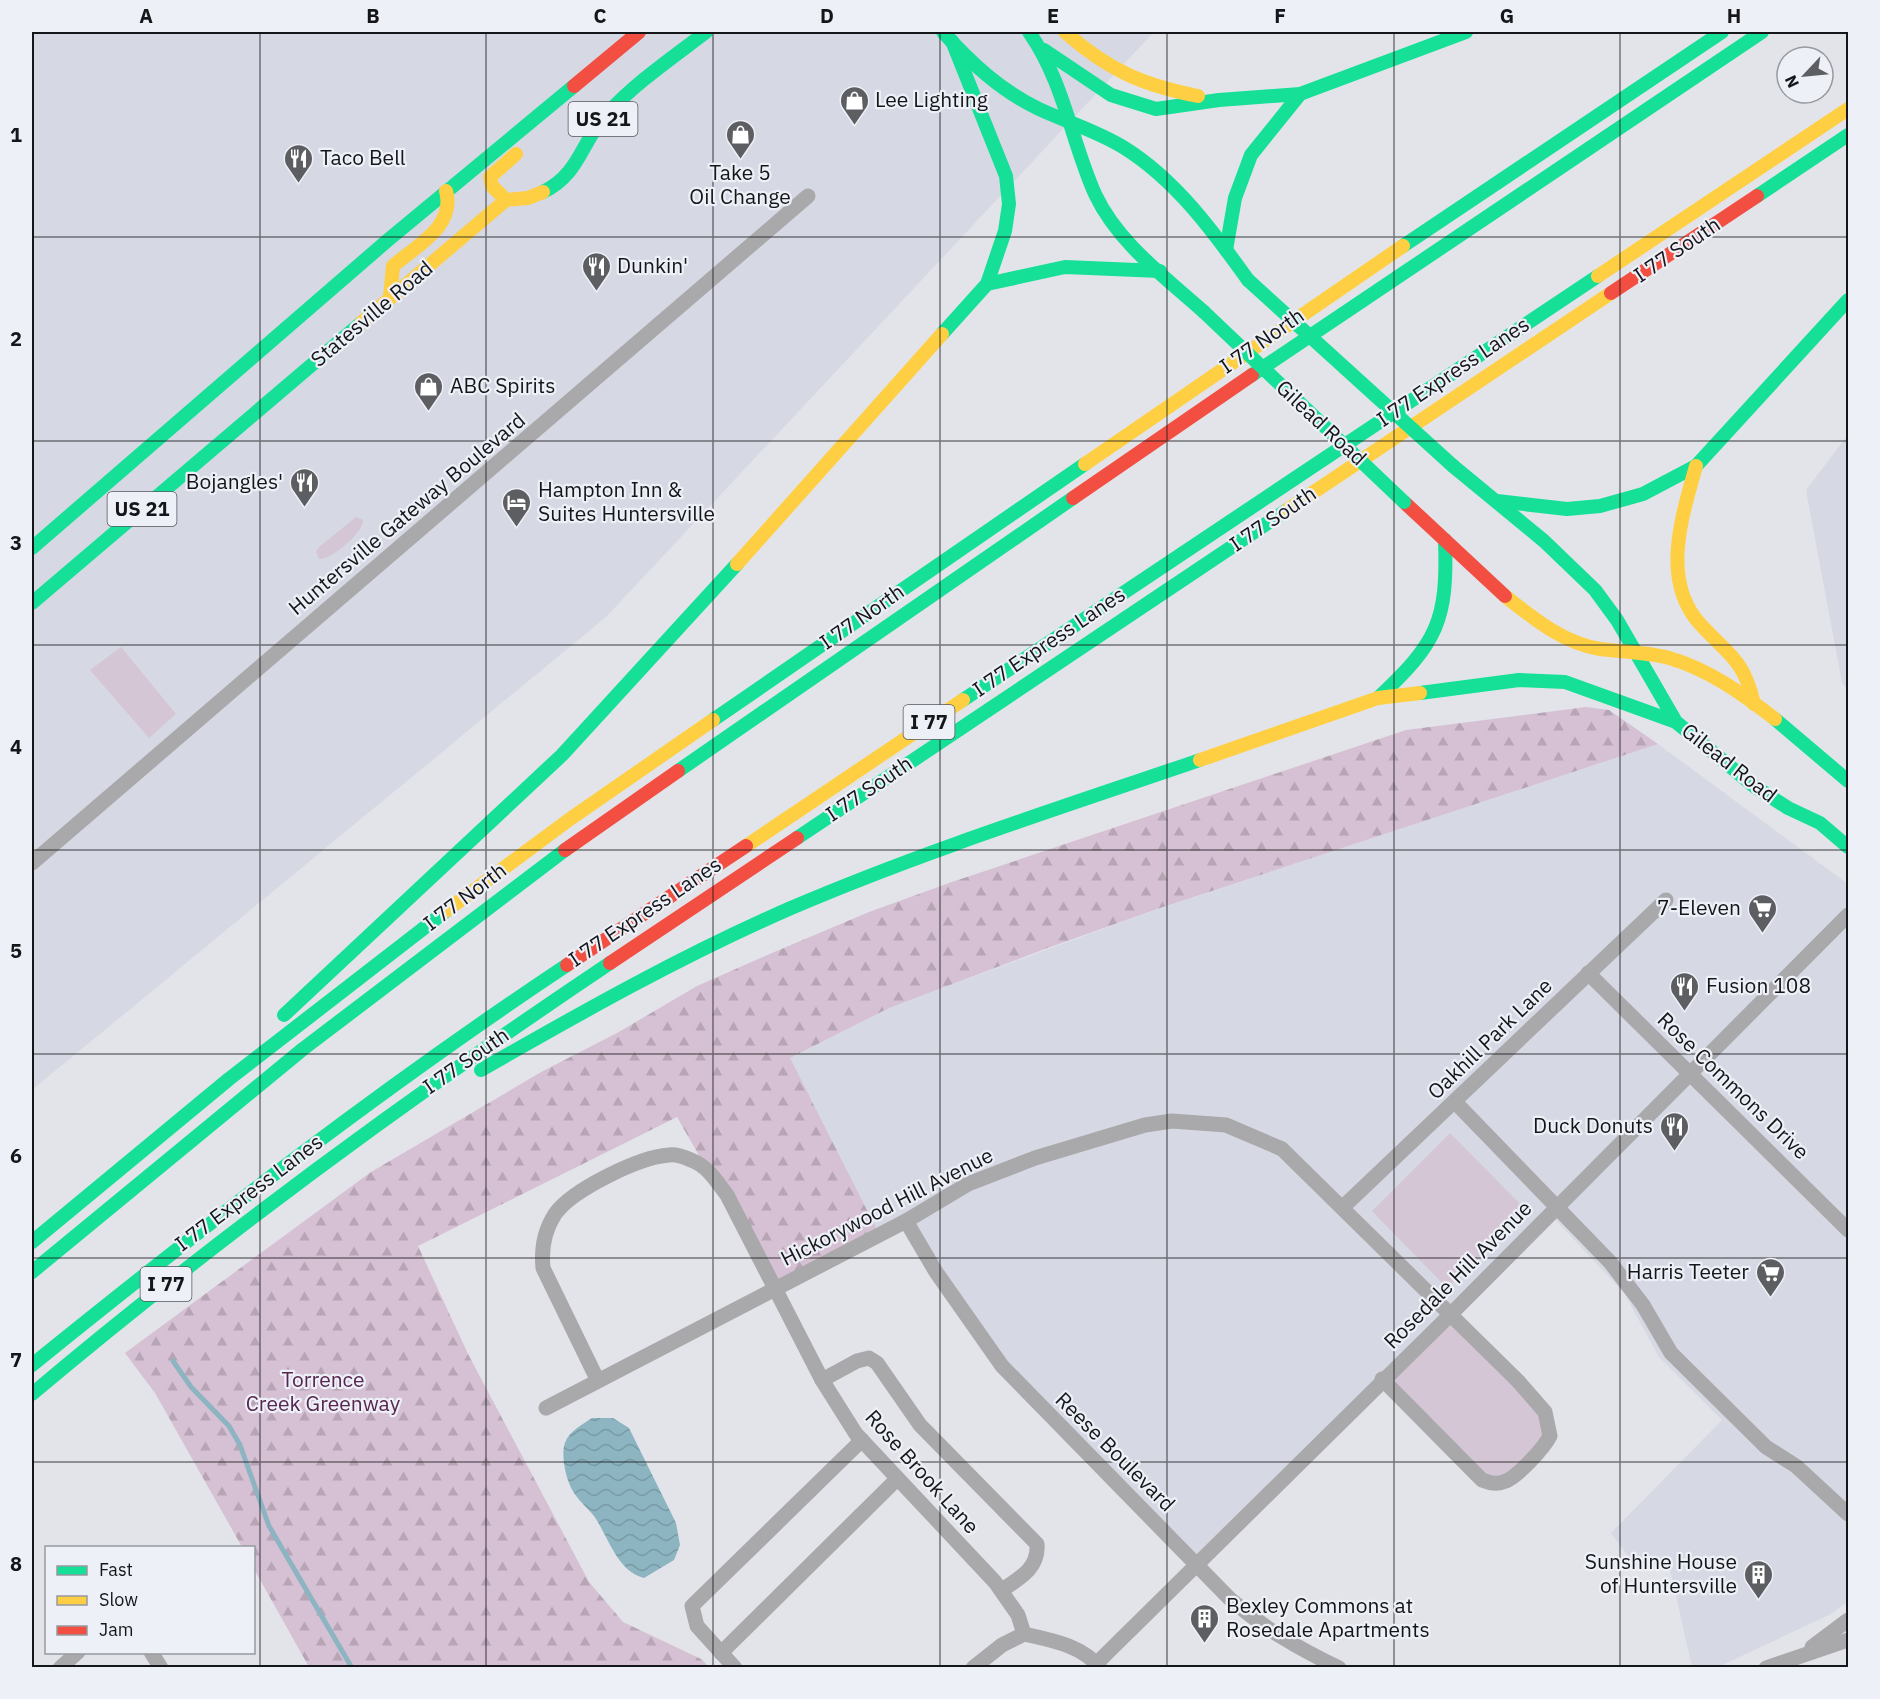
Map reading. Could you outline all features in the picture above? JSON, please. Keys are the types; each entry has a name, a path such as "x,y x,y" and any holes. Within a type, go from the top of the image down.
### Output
{"main road":[{"name":"Statesville Road","path":"32,548 446,191 639,32"},
{"name":"US 21","path":"506,200 517,201 532,197 565,177 578,162 604,116 706,32"},
{"name":"Gilead Road","path":"1029,32 1044,50 1058,81 1069,121 1088,174 1109,217 1124,237 1511,601 1540,623 1583,645 1668,658 1707,674 1754,704 1848,781"},
{"path":"1065,32 1109,68 1137,82 1160,90 1220,100"},
{"path":"1044,50 1111,95 1135,105 1156,110 1220,100 1300,94 1466,32"},
{"name":"I 77 North","path":"32,1242 169,1127 366,970 589,806 1328,296 1722,32"},
{"path":"32,1272 281,1065 481,911 574,844 1311,334 1762,32"},
{"path":"169,1127 383,920 501,814 561,754 690,616 987,284 1005,231 1009,190 1006,176 947,37"},
{"name":"Gilead Road","path":"947,37 1010,93 1069,121 1096,130 1146,162 1179,193 1248,280 1595,590 1676,722 1754,786 1788,808 1820,823 1848,847"},
{"path":"1226,250 1235,198 1251,154 1300,94"},
{"name":"I 77 Express Lanes","path":"32,1365 208,1223 495,1013 1848,109"},
{"path":"506,200 492,186 490,177 521,149 533,120"},
{"name":"I 77 South","path":"32,1394 147,1299 304,1178 508,1031 1848,135"},
{"path":"390,298 393,266 447,217 449,208 446,191"},
{"name":"Statesville Road","path":"32,603 506,200"},
{"path":"987,284 1029,273 1065,267 1160,271"},
{"path":"1497,501 1568,509 1600,506 1643,494 1696,466 1848,300"},
{"path":"1696,466 1679,531 1676,569 1682,599 1698,621 1727,650 1747,675 1754,704"},
{"path":"1378,698 1421,658 1437,631 1446,592 1445,540"},
{"path":"304,1178 574,1015 711,944 791,908 954,845 1378,698 1519,680 1565,682 1676,722"},
{"path":"1820,823 1848,834"}],"street":[{"name":"Huntersville Gateway Boulevard","path":"32,863 808,196"},
{"name":"Oakhill Park Lane","path":"1343,1207 1666,900"},
{"name":"Rosedale Hill Avenue","path":"1098,1665 1848,915"},
{"name":"Rose Commons Drive","path":"1588,973 1848,1230"},
{"path":"1455,1102 1558,1206 1629,1285 1671,1353 1766,1448 1796,1466 1848,1514"},
{"name":"Hickorywood Hill Avenue","path":"546,1408 906,1221 968,1184 1002,1170 1145,1125 1172,1121 1226,1125 1282,1149 1518,1382 1545,1412 1550,1436 1546,1444 1508,1480 1490,1483 1482,1480 1382,1379"},
{"name":"Rose Brook Lane","path":"598,1381 543,1268 542,1249 556,1213 570,1200 614,1173 649,1158 671,1154 693,1160 710,1172 727,1195 822,1380 862,1440 1002,1590 1018,1615 1024,1634"},
{"name":"Reese Boulevard","path":"906,1221 972,1326 1002,1366 1258,1624 1286,1642 1339,1668"},
{"path":"822,1380 857,1361 868,1358 877,1363 920,1425 1037,1544 1038,1557 1027,1573 1002,1590"},
{"path":"735,1668 697,1626 692,1606 862,1440"},
{"path":"722,1653 897,1479"},
{"path":"1800,1656 1848,1620"},
{"path":"973,1668 1002,1646 1024,1634 1063,1644 1098,1665"},
{"path":"1766,1668 1848,1640"},
{"path":"60,1668 77,1654"},
{"path":"152,1654 161,1667"}],"shaded area":[{"path":"32,32 1161,32 1152,34 606,617 32,1090"},
{"path":"1848,435 1848,690 1842,683 1806,490"},
{"path":"356,517 363,520 359,531 353,538 331,555 319,559 316,552 318,548"},
{"path":"121,647 176,714 149,738 90,670"},
{"path":"1658,744 1848,884 1848,1601 1831,1614 1718,1667 1692,1667 1669,1565 1637,1568 1611,1533 1722,1420 1659,1357 1624,1293 1553,1217 1197,1565 1041,1409 906,1221 775,1288 678,1116 888,1008 1157,909"},
{"path":"1450,1133 1526,1210 1447,1288 1372,1211"},
{"path":"1450,1315 1545,1412 1550,1436 1508,1480 1490,1483 1382,1379"}],"green space":[{"name":"Torrence Creek Greenway","path":"1586,707 1609,710 1658,744 1157,909 1045,949 889,1008 790,1058 879,1234 775,1288 677,1117 418,1246 468,1354 589,1582 623,1622 701,1659 709,1667 309,1667 255,1571 255,1546 241,1546 155,1393 125,1353 371,1172 543,1071 617,1033 697,986 869,912 952,882 1406,730"}],"water":[{"path":"592,1418 613,1418 629,1428 676,1523 680,1545 674,1560 644,1578 635,1574 620,1561 594,1516 574,1493 568,1479 563,1457 565,1443 573,1432"}],"waterway":[{"path":"173,1361 191,1387 229,1426 240,1445 269,1526 352,1668"}],"traffic: fast":[{"path":"543,192 555,185 573,167 598,125 617,103 654,71 706,32"},
{"path":"943,32 964,55 1012,94 1039,109 1113,141 1160,174 1192,207 1248,280"},
{"path":"1029,32 1051,71 1087,174 1105,212 1129,244 1204,312"},
{"path":"1044,50 1111,95 1156,109 1219,100 1300,94 1466,32"},
{"path":"1403,246 1722,32"},
{"path":"1252,375 1762,32"},
{"path":"942,334 987,284 1005,231 1009,204 1006,176 952,41"},
{"path":"32,548 388,240 574,86"},
{"path":"1226,250 1235,198 1251,155 1300,94"},
{"path":"1757,196 1848,135"},
{"path":"987,284 1065,267 1160,271"},
{"path":"963,700 1598,276"},
{"path":"1248,280 1453,466"},
{"path":"1497,501 1567,509 1600,506 1643,494 1696,466 1848,300"},
{"path":"1204,312 1404,502"},
{"path":"32,603 361,323"},
{"path":"713,720 1085,464"},
{"path":"1453,466 1544,541 1595,590 1617,620 1676,722 1754,786 1788,808 1820,823 1848,847"},
{"path":"678,771 1073,498"},
{"path":"797,838 1287,510"},
{"path":"1378,698 1414,662 1435,629 1444,591 1445,540"},
{"path":"284,1015 562,755 737,564"},
{"path":"1420,693 1519,680 1565,682 1676,722"},
{"path":"1775,719 1848,781"},
{"path":"481,1070 672,965 791,908 892,867 1200,760"},
{"path":"32,1272 303,1049 565,850"},
{"path":"32,1242 229,1079 446,911"},
{"path":"32,1394 172,1280 315,1171 461,1065 610,963"},
{"path":"32,1365 295,1159 430,1060 567,965"}],"traffic: slow":[{"path":"1065,32 1096,56 1127,74 1160,87 1198,96"},
{"path":"1598,276 1848,109"},
{"path":"506,200 492,186 490,177 516,154"},
{"path":"390,298 393,266 423,243 440,225 448,203 446,191"},
{"path":"361,323 506,200 528,198 543,192"},
{"path":"1085,464 1403,246"},
{"path":"1287,510 1611,293"},
{"path":"737,564 942,334"},
{"path":"1696,466 1685,506 1678,548 1681,589 1688,608 1735,660 1746,677 1754,704"},
{"path":"1505,596 1561,636 1586,646 1660,656 1698,669 1738,692 1775,719"},
{"path":"1200,760 1378,698 1420,693"},
{"path":"746,846 963,700"},
{"path":"446,911 570,819 713,720"}],"traffic: jam":[{"path":"574,86 639,32"},
{"path":"1611,293 1757,196"},
{"path":"1073,498 1252,375"},
{"path":"1404,502 1505,596"},
{"path":"565,850 678,771"},
{"path":"610,963 797,838"},
{"path":"567,965 746,846"}],"place":[{"name":"Lee Lighting","path":"854,126"},
{"name":"Take 5 Oil Change","path":"740,160"},
{"name":"Taco Bell","path":"299,184"},
{"name":"Dunkin'","path":"596,292"},
{"name":"ABC Spirits","path":"429,412"},
{"name":"Bojangles'","path":"304,508"},
{"name":"Hampton Inn & Suites Huntersville","path":"517,528"},
{"name":"7-Eleven","path":"1762,934"},
{"name":"Fusion 108","path":"1685,1012"},
{"name":"Duck Donuts","path":"1674,1152"},
{"name":"Harris Teeter","path":"1770,1298"},
{"name":"Sunshine House of Huntersville","path":"1758,1600"},
{"name":"Bexley Commons at Rosedale Apartments","path":"1205,1644"}]}
